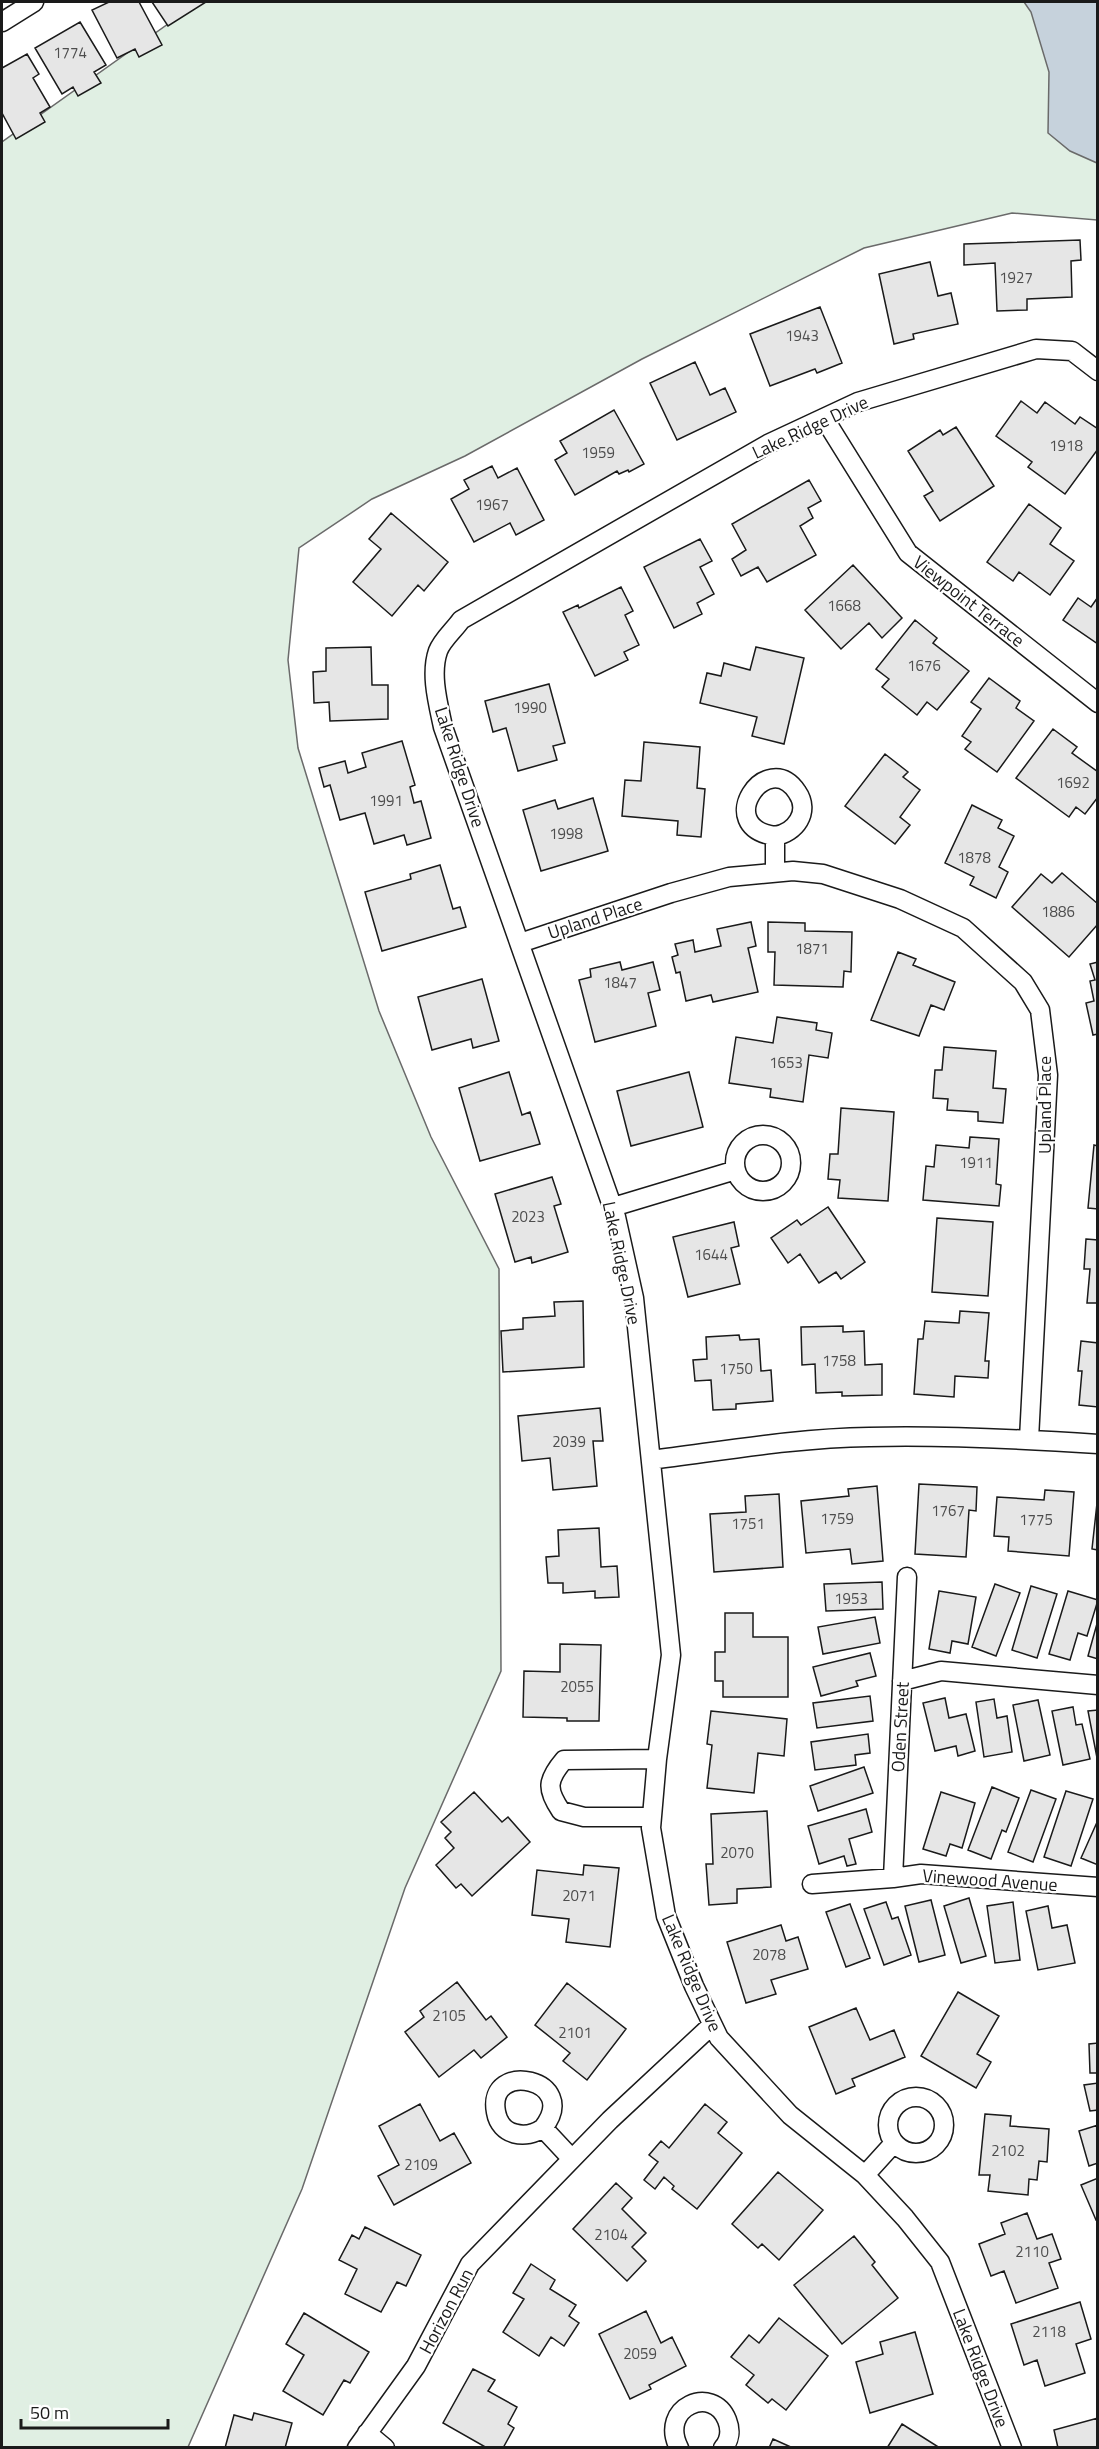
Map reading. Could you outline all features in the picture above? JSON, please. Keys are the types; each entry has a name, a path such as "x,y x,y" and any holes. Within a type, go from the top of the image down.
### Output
{"street":[{"path":"2,22 34,2"},
{"name":"Lake Ridge Drive","path":"1012,2448 940,2262 905,2218 865,2175 790,2115 719,2038 694,1986 666,1916 651,1828 657,1759 671,1655 634,1298 613,1207 443,727 436,692 438,650 461,620 768,444 858,402 1036,349 1072,351 1098,371"},
{"name":"Viewpoint Terrace","path":"824,418 908,553 1098,703"},
{"path":"775,836 776,871"},
{"name":"Upland Place","path":"520,943 729,877 776,871 823,874 900,899 963,928 1023,982 1040,1011 1048,1075 1029,1439"},
{"path":"613,1207 736,1170"},
{"path":"651,1460 796,1442 868,1437 1029,1439 1098,1444"},
{"name":"Oden Street","path":"893,1878 907,1577"},
{"path":"902,1681 941,1671 1098,1685"},
{"path":"652,1817 584,1817 561,1811 553,1800 549,1785 552,1773 564,1760 657,1759"},
{"name":"Vinewood Avenue","path":"812,1884 921,1874 1098,1887"},
{"name":"Horizon Run","path":"362,2440 416,2366 470,2264 610,2120 712,2025"},
{"path":"543,2128 572,2159"},
{"path":"865,2175 894,2143"},
{"path":"679,2448 674,2438 674,2427 678,2415 686,2407 698,2402 717,2407 726,2416 730,2432 723,2448"},
{"path":"362,2440 385,2448"}],"green space":[{"path":"199,2 1097,2 1097,220 1012,213 864,248 642,359 465,456 372,499 299,548 288,660 298,748 379,1011 431,1137 499,1269 501,1671 405,1888 302,2189 188,2447 2,2447 2,142"}],"shaded area":[{"path":"1024,2 1097,2 1097,163 1070,151 1048,133 1049,72 1031,12"}],"building":[{"path":"109,2 139,2 162,45 139,57 135,49 117,58 92,10"},
{"path":"152,2 206,2 168,26"},
{"path":"80,22 106,65 94,72 101,83 78,96 73,87 62,94 35,48"},
{"path":"27,54 39,74 33,78 50,107 40,113 45,122 16,139 2,113 2,68"},
{"path":"1080,240 1081,260 1071,261 1072,297 1027,299 1027,310 997,311 995,263 964,265 964,244"},
{"path":"930,262 938,296 951,293 958,324 913,334 914,339 894,344 879,274"},
{"path":"820,307 842,363 817,373 815,369 770,386 750,334"},
{"path":"695,362 710,395 725,388 736,412 677,440 650,383"},
{"path":"1021,401 1037,413 1045,402 1075,424 1080,417 1098,429 1098,449 1065,494 1028,467 1032,462 996,436"},
{"path":"614,410 644,464 629,472 628,470 619,474 617,471 575,495 555,460 567,453 560,441"},
{"path":"956,427 994,486 940,521 924,496 933,491 908,451 940,430 943,435"},
{"path":"492,466 498,478 517,468 544,520 516,535 510,523 474,542 451,499 469,489 464,480"},
{"path":"809,480 821,501 808,508 813,518 800,526 816,555 767,582 758,567 741,576 732,559 746,550 732,524"},
{"path":"1029,504 1061,528 1050,544 1074,561 1050,595 1019,572 1013,581 987,562"},
{"path":"391,513 448,562 424,591 418,585 392,616 353,582 381,549 369,539"},
{"path":"700,539 712,561 700,567 714,594 697,603 702,614 674,628 644,567"},
{"path":"853,565 902,618 882,638 869,623 841,649 805,610"},
{"path":"621,587 633,611 625,615 639,645 624,652 628,660 595,676 563,612 578,605 579,608"},
{"path":"1098,597 1098,644 1063,620 1078,598 1091,607"},
{"path":"915,620 937,638 933,643 969,671 937,710 927,702 917,715 882,687 889,679 876,669"},
{"path":"371,647 372,685 388,685 388,719 330,721 329,702 314,703 313,672 326,671 326,648"},
{"path":"756,647 804,658 784,744 752,736 757,717 700,703 707,673 721,676 724,663 750,670"},
{"path":"989,678 1020,701 1016,708 1034,721 997,772 965,749 971,742 962,736 981,709 971,702"},
{"path":"549,684 565,743 553,746 557,760 518,771 506,728 493,732 485,701"},
{"path":"1053,729 1077,747 1072,753 1098,772 1098,797 1085,814 1076,807 1069,817 1016,778"},
{"path":"402,741 415,785 410,787 414,803 421,801 431,838 407,845 404,835 374,844 365,813 340,820 330,785 324,787 319,768 345,761 348,773 366,767 362,753"},
{"path":"644,742 700,747 697,788 705,789 701,837 677,835 678,821 622,816 625,780 641,781"},
{"path":"885,754 908,772 903,777 920,790 900,817 910,825 895,844 845,806"},
{"path":"593,798 608,851 541,871 523,810 555,800 558,809"},
{"path":"972,805 1002,820 998,828 1014,836 999,867 1008,872 996,898 970,885 974,877 945,863"},
{"path":"440,865 453,909 460,907 466,927 382,951 365,892 411,879 410,874"},
{"path":"1062,873 1098,904 1098,924 1069,957 1012,907 1041,874 1052,883"},
{"path":"751,922 756,946 748,948 758,992 713,1002 711,995 686,1001 680,972 676,973 672,957 678,955 675,944 693,940 695,952 721,946 717,929"},
{"path":"768,922 805,923 805,931 852,932 851,972 844,971 843,987 774,985 775,952 768,952"},
{"path":"898,952 916,959 913,965 955,982 944,1010 931,1005 919,1036 871,1020"},
{"path":"620,962 622,970 653,962 660,990 648,993 656,1026 595,1042 579,980 591,977 590,969"},
{"path":"1098,962 1098,1034 1093,1035 1086,1003 1094,1001 1090,981 1095,980 1090,964"},
{"path":"482,979 499,1041 473,1048 471,1039 432,1050 418,997"},
{"path":"777,1017 817,1023 816,1030 832,1033 828,1058 809,1055 803,1102 770,1097 771,1089 729,1083 736,1037 773,1043"},
{"path":"944,1047 996,1051 993,1088 1006,1089 1003,1123 978,1121 978,1112 947,1110 948,1099 933,1098 935,1070 942,1070"},
{"path":"509,1072 522,1115 530,1112 540,1144 480,1161 459,1088"},
{"path":"689,1072 703,1127 631,1146 617,1091"},
{"path":"841,1108 894,1112 888,1201 838,1198 840,1180 828,1179 830,1154 838,1154"},
{"path":"970,1137 999,1139 996,1184 1001,1185 999,1206 923,1200 926,1166 934,1167 936,1145 969,1148"},
{"path":"1094,1145 1098,1146 1098,1209 1088,1208"},
{"path":"552,1177 561,1204 554,1206 568,1252 532,1263 531,1257 515,1262 495,1194"},
{"path":"828,1207 865,1262 841,1279 836,1272 819,1283 800,1254 788,1263 771,1238 797,1220 801,1225"},
{"path":"937,1218 993,1222 988,1296 932,1292"},
{"path":"734,1222 739,1246 731,1248 740,1284 688,1297 673,1237"},
{"path":"1086,1239 1098,1240 1098,1303 1087,1303 1090,1269 1084,1269"},
{"path":"583,1301 584,1367 503,1372 501,1331 523,1329 523,1318 555,1316 554,1302"},
{"path":"960,1311 989,1313 985,1361 989,1361 988,1378 955,1376 954,1397 914,1394 918,1339 923,1339 925,1321 959,1323"},
{"path":"843,1326 843,1332 864,1331 865,1365 882,1364 882,1395 842,1396 842,1392 816,1393 815,1364 802,1365 801,1327"},
{"path":"739,1335 740,1340 759,1339 761,1371 771,1370 773,1401 736,1404 736,1409 713,1410 711,1380 695,1381 693,1360 707,1359 706,1337"},
{"path":"1081,1341 1098,1343 1098,1407 1079,1405 1082,1371 1078,1371"},
{"path":"600,1408 603,1441 593,1441 597,1486 553,1490 550,1458 522,1461 518,1416"},
{"path":"919,1484 977,1487 976,1511 969,1510 966,1557 915,1554"},
{"path":"877,1486 883,1561 852,1564 850,1549 806,1553 801,1501 849,1496 848,1489"},
{"path":"1045,1490 1074,1492 1069,1556 1008,1551 1009,1537 994,1536 997,1497 1044,1500"},
{"path":"779,1494 783,1567 714,1572 710,1514 746,1512 745,1496"},
{"path":"1098,1494 1098,1550 1092,1549"},
{"path":"599,1528 601,1567 617,1566 619,1597 595,1598 595,1591 563,1593 563,1583 548,1583 546,1557 559,1556 558,1530"},
{"path":"882,1582 883,1609 826,1611 824,1584"},
{"path":"995,1584 1020,1593 996,1656 972,1647"},
{"path":"1031,1586 1057,1594 1037,1658 1012,1650"},
{"path":"939,1591 976,1597 968,1644 952,1641 950,1653 929,1649"},
{"path":"1068,1591 1098,1600 1087,1636 1078,1633 1070,1660 1049,1654"},
{"path":"725,1613 753,1613 753,1637 788,1637 788,1697 723,1697 723,1681 715,1681 715,1652 725,1652"},
{"path":"875,1617 880,1643 823,1654 818,1627"},
{"path":"1098,1620 1098,1659 1088,1656"},
{"path":"560,1644 601,1645 599,1721 523,1717 524,1671 560,1672"},
{"path":"870,1653 876,1676 856,1681 858,1686 821,1696 813,1667"},
{"path":"870,1696 873,1721 817,1728 813,1703"},
{"path":"945,1698 949,1718 966,1714 975,1751 958,1756 956,1746 935,1751 923,1703"},
{"path":"994,1699 997,1718 1007,1716 1012,1752 984,1757 976,1702"},
{"path":"1038,1700 1050,1755 1024,1761 1013,1705"},
{"path":"1073,1707 1076,1725 1082,1724 1090,1759 1063,1765 1052,1711"},
{"path":"1098,1710 1098,1763 1088,1711"},
{"path":"711,1711 787,1719 784,1756 758,1753 754,1793 707,1788 712,1745 707,1744"},
{"path":"868,1734 870,1753 855,1755 856,1765 815,1770 811,1742"},
{"path":"864,1767 873,1793 818,1811 810,1786"},
{"path":"992,1787 1019,1798 1006,1832 1002,1830 991,1859 968,1850"},
{"path":"1031,1790 1056,1799 1033,1862 1008,1852"},
{"path":"1066,1791 1093,1799 1071,1866 1044,1857"},
{"path":"474,1792 502,1822 508,1817 530,1842 472,1896 461,1884 456,1888 436,1865 454,1848 445,1838 451,1832 441,1822"},
{"path":"941,1792 975,1803 962,1848 950,1844 946,1856 923,1849"},
{"path":"866,1809 872,1832 849,1839 856,1864 847,1866 844,1856 819,1864 808,1826"},
{"path":"767,1811 771,1887 737,1889 737,1903 709,1905 706,1864 713,1864 711,1814"},
{"path":"1098,1820 1098,1865 1081,1858"},
{"path":"584,1865 619,1868 610,1947 566,1942 569,1919 532,1915 537,1870 583,1875"},
{"path":"969,1898 986,1956 961,1963 944,1906"},
{"path":"931,1900 945,1955 919,1962 905,1906"},
{"path":"886,1902 892,1919 898,1917 911,1955 884,1965 864,1909"},
{"path":"1013,1902 1020,1960 995,1963 987,1906"},
{"path":"850,1904 870,1958 846,1967 826,1912"},
{"path":"1048,1906 1052,1928 1067,1925 1075,1963 1038,1970 1026,1911"},
{"path":"781,1925 786,1941 798,1937 808,1969 771,1980 776,1994 746,2003 727,1942"},
{"path":"457,1982 486,2020 491,2016 507,2037 481,2058 474,2050 439,2077 405,2032 424,2017 420,2011"},
{"path":"567,1983 626,2029 587,2080 563,2061 570,2053 535,2025"},
{"path":"958,1992 999,2016 977,2054 991,2062 976,2088 921,2056"},
{"path":"856,2008 870,2040 894,2030 905,2057 852,2079 855,2086 836,2094 809,2027"},
{"path":"1098,2043 1098,2073 1090,2073 1089,2044"},
{"path":"1098,2083 1098,2110 1090,2111 1084,2085"},
{"path":"420,2104 440,2141 454,2133 471,2163 394,2205 378,2176 399,2165 379,2126"},
{"path":"705,2104 727,2122 718,2133 742,2153 697,2209 672,2189 674,2186 664,2177 655,2189 644,2180 658,2162 649,2155 661,2141 669,2148"},
{"path":"985,2114 1011,2116 1010,2126 1049,2129 1047,2162 1039,2161 1037,2180 1029,2179 1028,2195 988,2191 990,2175 979,2175"},
{"path":"1098,2125 1098,2163 1089,2166 1079,2131"},
{"path":"778,2172 823,2210 779,2260 762,2244 758,2248 732,2224"},
{"path":"1098,2178 1098,2219 1096,2220 1081,2185"},
{"path":"616,2183 632,2198 622,2209 646,2233 632,2247 646,2261 627,2281 573,2229"},
{"path":"1027,2213 1037,2239 1052,2234 1061,2259 1049,2263 1058,2288 1016,2303 1004,2271 991,2276 979,2244 1005,2234 1001,2223"},
{"path":"365,2227 421,2255 406,2286 397,2282 381,2312 345,2294 357,2269 339,2260 352,2235 359,2239"},
{"path":"854,2236 875,2262 872,2265 898,2298 842,2344 794,2285"},
{"path":"531,2264 555,2280 550,2289 576,2305 569,2316 579,2323 564,2346 551,2337 539,2356 503,2332 524,2299 513,2293"},
{"path":"1080,2302 1091,2339 1076,2344 1085,2373 1045,2386 1037,2360 1024,2365 1011,2324"},
{"path":"646,2311 661,2343 672,2337 686,2366 649,2385 651,2389 630,2399 599,2334"},
{"path":"304,2313 369,2352 350,2383 344,2380 323,2415 283,2391 304,2355 286,2344"},
{"path":"779,2318 828,2356 786,2410 772,2399 768,2403 746,2385 754,2375 731,2357 749,2335 759,2343"},
{"path":"915,2332 933,2394 870,2413 856,2362 883,2354 880,2342"},
{"path":"473,2369 495,2380 488,2391 517,2407 508,2424 514,2428 503,2448 487,2448 443,2423"},
{"path":"254,2413 292,2423 285,2448 225,2448 234,2415 252,2420"},
{"path":"1098,2418 1098,2448 1058,2448 1054,2430"},
{"path":"902,2424 940,2448 887,2448"},
{"path":"773,2439 793,2448 769,2448"}]}
